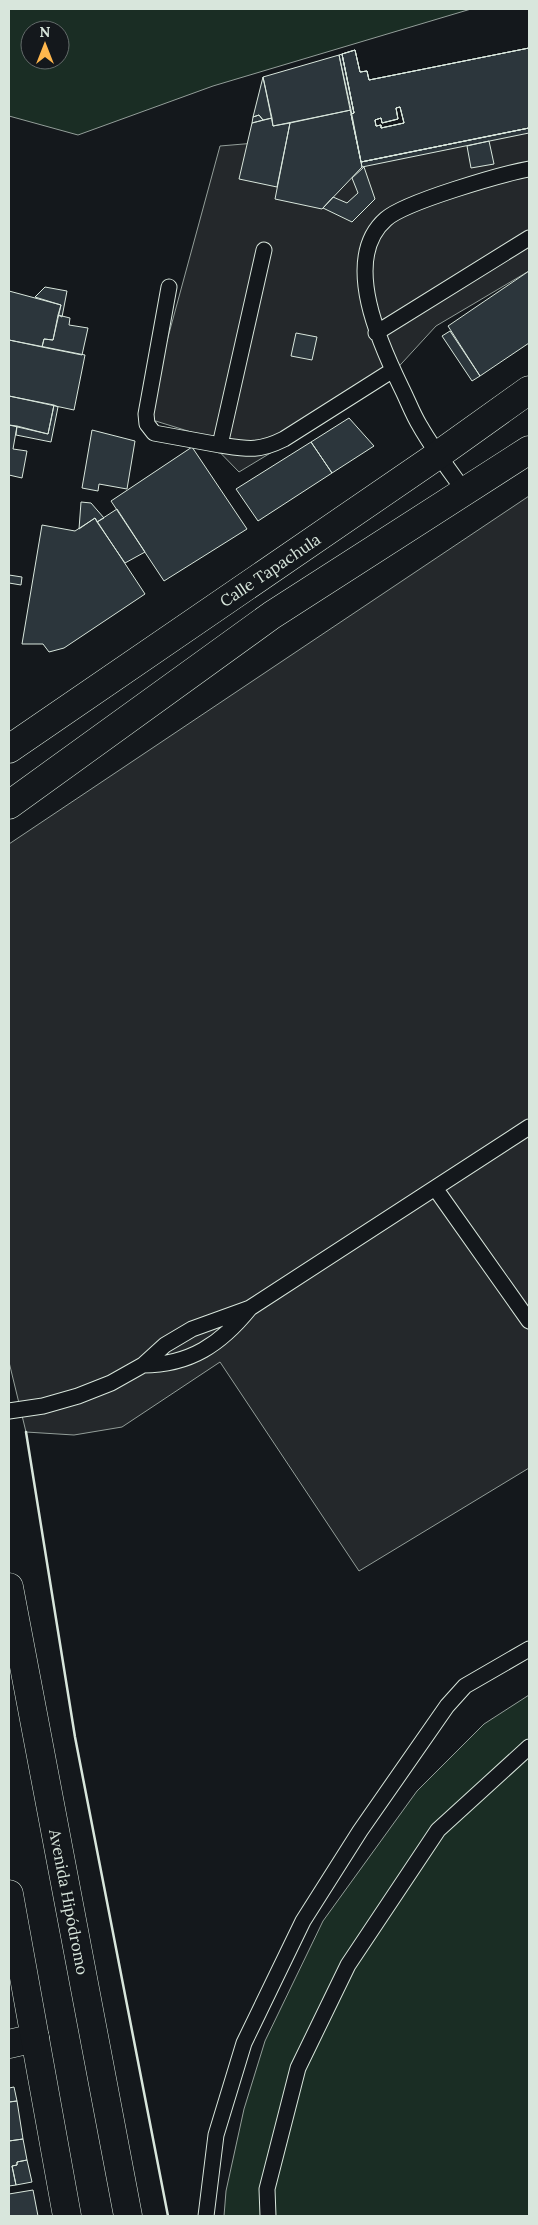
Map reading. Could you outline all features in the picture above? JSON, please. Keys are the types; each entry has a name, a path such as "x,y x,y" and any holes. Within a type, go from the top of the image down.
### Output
{"main road":[{"name":"Calle Tapachula","path":"9,749 529,390"},
{"path":"9,805 272,615 529,450"},
{"name":"Avenida Hipódromo","path":"9,1587 128,2216"},
{"path":"9,1894 68,2216"},
{"path":"9,2044 35,2038"}],"lane":[{"path":"465,492 419,425 376,333 368,300 365,262 372,237 386,218 418,203 529,169"},
{"path":"376,333 529,238"},
{"path":"220,445 264,250"},
{"path":"169,288 146,414 147,424 154,433 246,449 266,448 284,439 393,370"},
{"path":"9,1411 43,1406 78,1396 111,1382 143,1365 165,1345 192,1329 250,1308 529,1127"},
{"path":"435,1188 529,1321"},
{"path":"143,1365 179,1362 196,1354 232,1330 250,1308"},
{"path":"206,2216 216,2135 244,2043 303,1922 360,1831 447,1706 465,1686 529,1649"},
{"path":"268,2216 267,2189 298,2068 348,1965 438,1830 529,1747"}],"green space":[{"path":"9,9 471,9 213,86 78,135 9,116"},
{"path":"529,1695 529,2216 224,2216 226,2191 244,2109 265,2041 323,1921 417,1791 484,1724"}],"shaded area":[{"path":"529,65 529,271 436,326 380,387 239,472 204,436 146,418 220,146 409,130 407,96"},
{"path":"529,496 529,1468 359,1571 220,1362 122,1427 74,1435 26,1432 9,1362 9,844"}],"building":[{"path":"529,48 529,128 361,162 351,114 354,113 342,54 355,50 360,72 367,71 369,80","holes":["400,107 404,123 381,128 381,125 376,126 375,120 381,118 382,123 398,119 396,108"]},
{"path":"529,48 529,128 361,162 351,114 354,113 342,54 355,50 360,72 367,71 369,80","holes":["400,107 404,123 381,128 381,125 376,126 375,120 381,118 382,123 398,119 396,108"]},
{"path":"529,48 529,128 361,162 351,114 354,113 342,54 355,50 360,72 367,71 369,80","holes":["400,107 404,123 381,128 381,125 376,126 375,120 381,118 382,123 398,119 396,108"]},
{"path":"342,54 354,113 351,114 339,55"},
{"path":"339,55 351,110 273,126 263,77"},
{"path":"263,77 272,118 263,120 259,115 253,117"},
{"path":"351,110 362,167 322,209 275,199 290,123"},
{"path":"259,115 263,120 252,123 253,117"},
{"path":"272,118 273,126 290,123 277,187 239,179 252,123"},
{"path":"529,128 529,133 362,167 361,162"},
{"path":"489,141 494,164 471,168 467,146"},
{"path":"364,167 375,199 352,222 323,208 333,197 347,203 358,193 352,178"},
{"path":"529,271 529,343 480,376 448,326"},
{"path":"45,287 67,291 62,317 58,315 61,305 35,297"},
{"path":"9,291 61,305 53,340 44,339 42,347 9,340"},
{"path":"58,315 70,318 69,325 88,328 82,355 42,347 44,339 53,340"},
{"path":"450,331 480,376 472,381 442,336"},
{"path":"296,333 317,337 312,360 291,356"},
{"path":"9,340 85,355 74,410 9,396"},
{"path":"9,396 54,405 48,434 9,425"},
{"path":"54,405 58,407 51,442 16,435 17,426 48,434"},
{"path":"349,418 374,446 332,473 311,442"},
{"path":"9,425 17,426 13,449 27,451 22,478 9,475"},
{"path":"92,430 135,441 127,489 99,484 98,491 82,488"},
{"path":"311,442 332,473 258,521 236,489"},
{"path":"192,447 247,529 164,581 111,501"},
{"path":"81,502 91,503 104,518 97,522 95,518 79,529"},
{"path":"117,509 145,552 125,563 97,522"},
{"path":"95,518 145,594 64,648 49,652 43,644 22,644 42,525 75,531"},
{"path":"9,575 22,577 21,585 9,583"},
{"path":"14,2087 17,2101 9,2102 9,2088"},
{"path":"17,2101 23,2139 9,2141 9,2102"},
{"path":"23,2139 27,2160 17,2162 17,2165 12,2166 16,2185 9,2186 9,2141"},
{"path":"27,2160 32,2182 16,2185 12,2166 17,2165 17,2162"},
{"path":"33,2190 38,2216 9,2216 9,2194"}],"wall":[{"path":"26,1432 75,1737 168,2216"}]}
